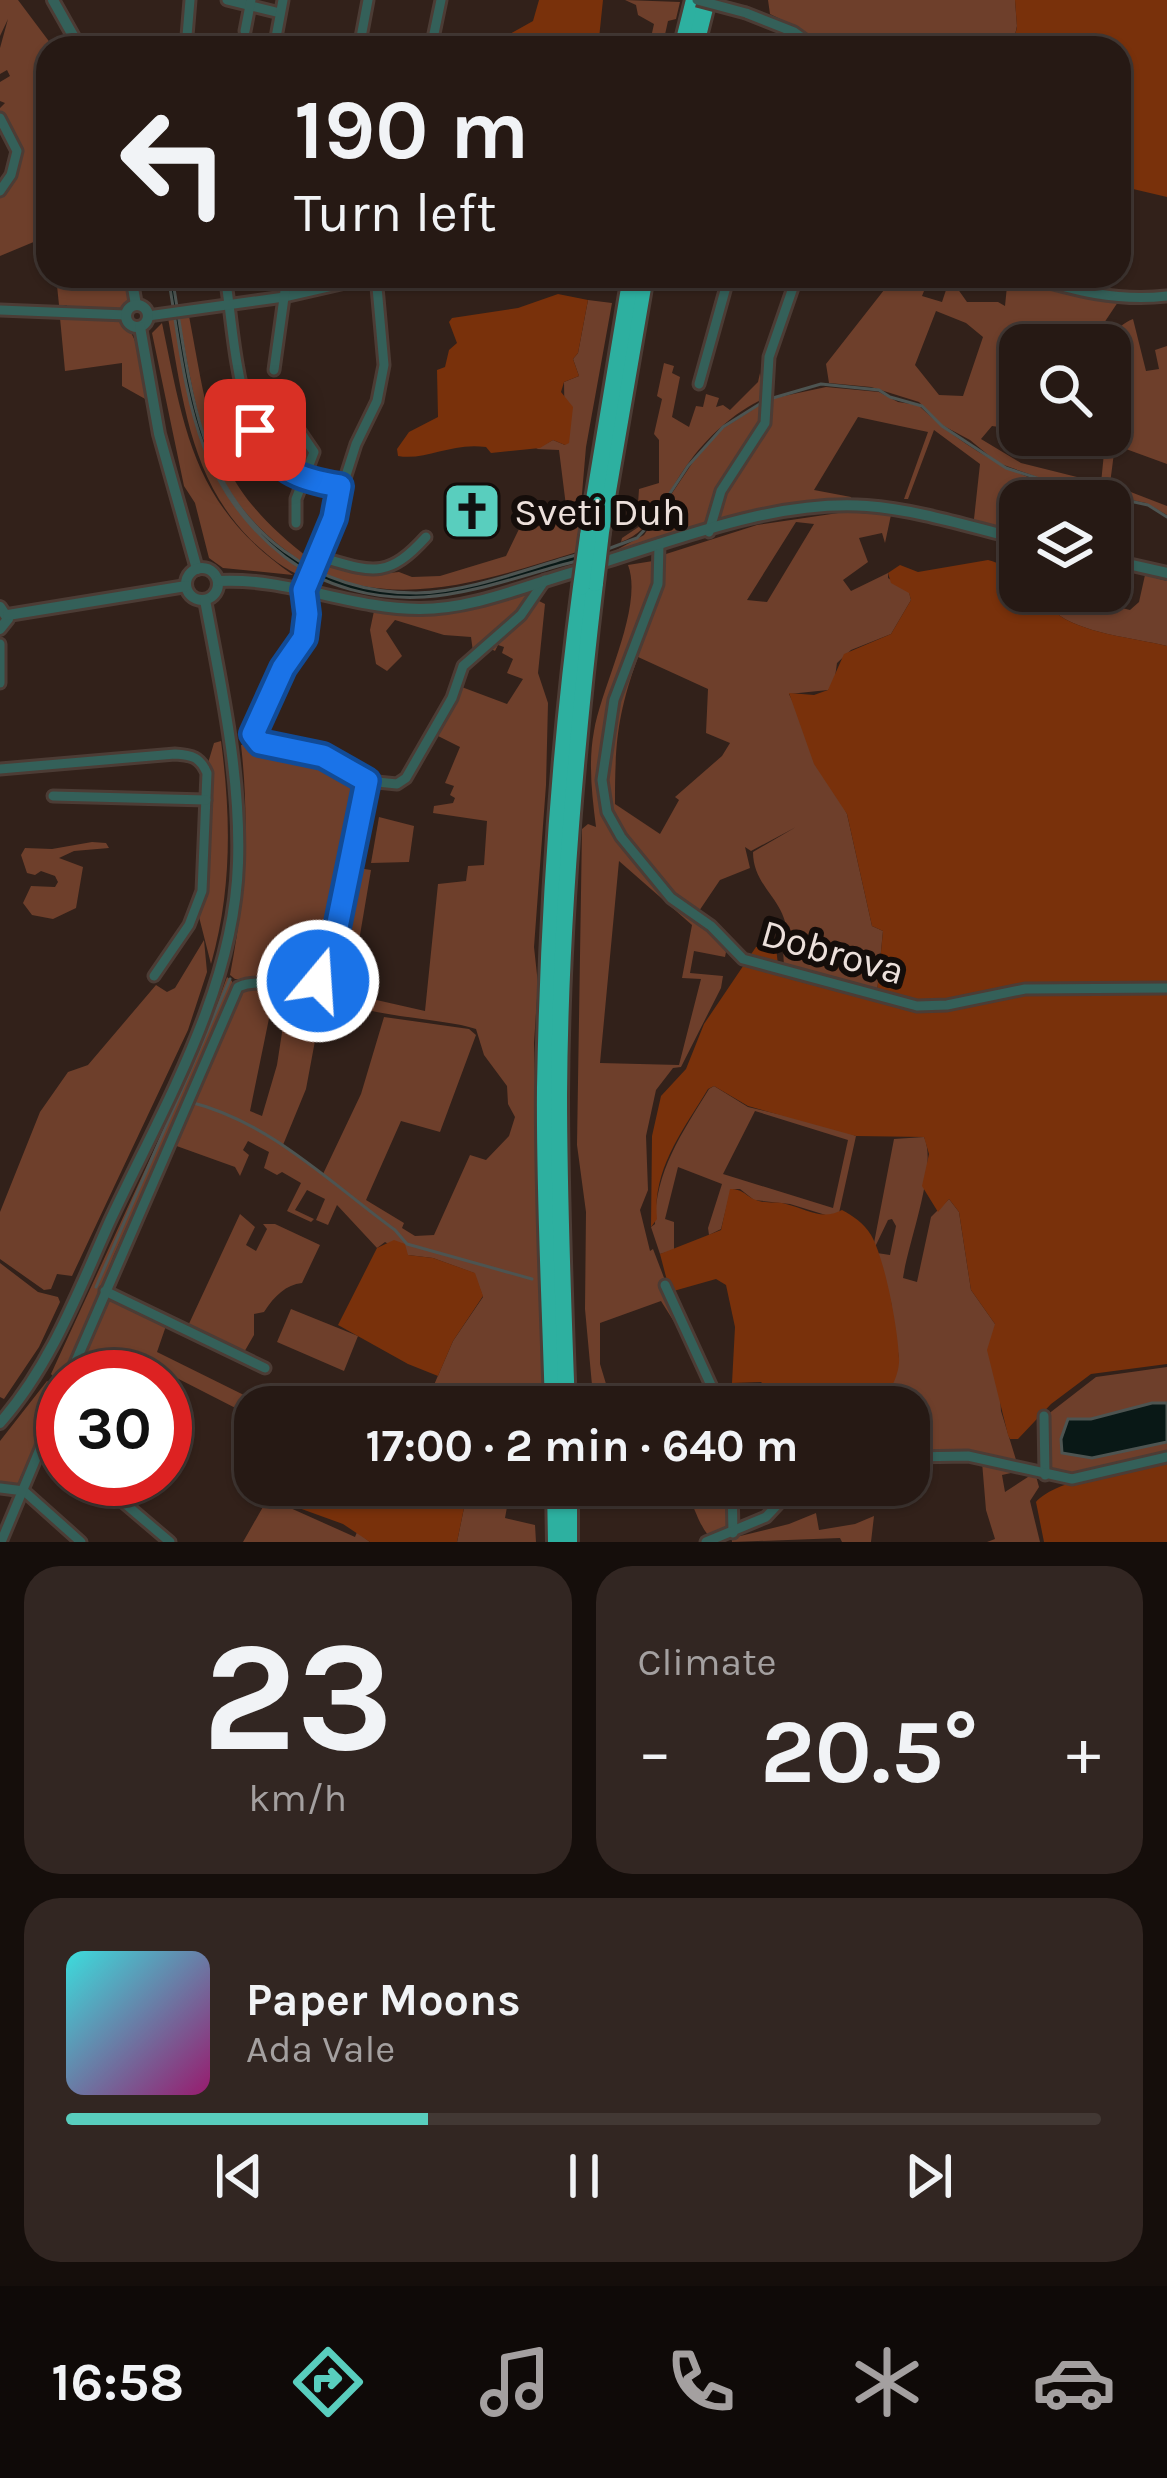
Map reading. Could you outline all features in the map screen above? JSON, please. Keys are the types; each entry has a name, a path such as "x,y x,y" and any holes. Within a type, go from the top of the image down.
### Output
{"highway":[{"path":"686,36 696,0"},
{"path":"698,36 707,0"},
{"path":"595,534 629,288"},
{"path":"552,1386 546,1156 548,982 564,751 584,581 643,288"},
{"path":"566,1386 561,1030 584,581"},
{"path":"555,1506 556,1542"},
{"path":"569,1506 569,1542"}],"street":[{"path":"53,0 73,36"},
{"path":"187,36 190,0"},
{"path":"227,0 280,13"},
{"path":"276,36 283,0"},
{"path":"361,36 368,0"},
{"path":"434,36 441,0"},
{"path":"696,0 752,14 800,36"},
{"path":"752,14 761,0"},
{"path":"245,31 251,3"},
{"path":"0,118 17,152 11,175 0,190"},
{"path":"133,288 136,305"},
{"path":"227,288 246,405 255,430 273,458 303,481 340,486"},
{"path":"274,370 285,288"},
{"path":"126,315 129,324 323,288"},
{"path":"378,288 382,383 304,590 304,638 283,668 254,738 323,756 367,781 402,782 452,698 463,666 520,615 545,580"},
{"path":"699,384 726,288"},
{"path":"709,532 721,490 765,423 769,357 793,288"},
{"path":"1066,288 1112,298 1167,296"},
{"path":"0,310 126,315 136,305"},
{"path":"136,305 146,309 159,434 197,568"},
{"path":"292,420 314,452 296,499 296,523"},
{"path":"607,561 783,513 865,506 999,534"},
{"path":"318,559 380,571 394,568 426,537"},
{"name":"Dobrova","path":"658,544 658,584 614,700 603,761 603,796 621,837 649,874 671,898 711,926 735,954 917,1006 947,1005 1025,989 1167,988"},
{"path":"1131,565 1167,574"},
{"path":"197,568 212,572 218,581 214,595 205,600 195,599 186,586 197,568"},
{"path":"218,581 262,581 418,610 480,601 545,580 584,581"},
{"path":"0,628 4,611 186,586"},
{"path":"0,1423 27,1389 69,1313 178,1079 218,974 236,896 237,786 205,600"},
{"path":"0,644 0,683"},
{"path":"0,769 190,754 203,763 207,773 202,891 189,925 154,976"},
{"path":"80,1350 238,987 254,981 300,989 318,981 333,947 367,781"},
{"path":"53,796 206,800"},
{"path":"665,1285 711,1386"},
{"path":"105,1291 265,1369"},
{"path":"1044,1417 1046,1475"},
{"path":"930,1457 968,1456 1072,1479 1167,1457"},
{"path":"2,1542 36,1461"},
{"path":"0,1488 24,1491 81,1542"},
{"path":"128,1506 170,1542"},
{"path":"733,1506 733,1533"},
{"path":"706,1542 766,1517 776,1506"}],"shaded area":[{"path":"0,0 18,0 45,36 36,36 36,241 0,256 0,192 17,163 0,116 5,103 0,101 0,82 10,76 7,70 0,74 0,48 8,19 0,36"},
{"path":"539,0 603,0 599,36 507,36 533,21"},
{"path":"625,0 680,2 665,36 645,36 652,33 654,24 638,15 636,5"},
{"path":"768,0 1015,0 1017,26 1015,36 810,36 770,14"},
{"path":"1015,0 1167,0 1167,197 1131,189 1131,36 1015,36"},
{"path":"57,288 127,288 129,297 121,313 67,311 67,305 59,305"},
{"path":"170,288 174,288 198,418 218,471 258,529 313,569 379,590 416,593 477,584 576,555 577,561 463,592 424,597 368,594 333,584 285,557 253,528 229,497 211,465 188,394"},
{"path":"886,288 925,288 922,296 942,302 947,288 957,288 967,302 1005,306 1007,288 1059,288 1118,302 1103,324 999,324 999,427 992,426 981,439 999,450 999,456 1089,480 1046,480 998,463 942,425 919,402 871,387 829,383 826,364","holes":["936,311 966,323 983,337 963,396 939,395 915,365"]},
{"path":"558,294 588,300 573,359 579,376 564,382 561,392 573,407 569,443 553,440 540,448 491,453 486,447 473,446 398,456 397,449 409,432 438,417 437,370 445,367 449,350 457,343 449,322 452,318 518,308"},
{"path":"588,300 612,303 586,447 577,552 480,580 414,589 348,583 315,571 324,562 369,575 440,576 506,556 519,529 568,522 559,450 536,449 553,440 565,445 564,382 579,376 573,359"},
{"path":"189,316 222,454 255,508 313,561 310,567 249,516 213,460 179,317"},
{"path":"60,318 121,319 137,348 147,400 122,386 122,363 65,371"},
{"path":"168,318 174,318 209,462 244,518 307,572 304,577 251,540 214,491 192,436"},
{"path":"1133,319 1146,371 1159,369 1155,350 1167,346 1167,464 1131,451 1131,324 1124,324"},
{"path":"162,323 187,433 214,494 260,549 293,575 223,568 209,558 195,503 184,486 152,333"},
{"path":"664,363 674,366 672,373 680,377 672,417 689,427 706,394 719,398 716,407 730,410 758,382 760,373 765,398 712,435 651,520 621,542 654,505 638,504 639,489 659,483 659,440 654,434"},
{"path":"826,387 879,392 918,405 983,455 1038,480 999,480 999,529 962,520 974,519 980,464 934,430 908,499 904,499 928,432 858,417 814,490 851,497 851,501 719,520 727,488 763,431 770,399"},
{"path":"766,401 760,423 719,486 708,522 609,554 644,535 693,462 722,429"},
{"path":"1104,456 1114,456 1111,480 1101,480"},
{"path":"1131,492 1167,506 1167,515 1131,500"},
{"path":"845,512 891,515 885,543 882,533 859,538 868,562 843,580 851,591 888,573 888,578 909,592 911,600 891,634 851,650 837,663 834,684 828,690 789,694 847,814 872,926 883,931 877,993 784,967 784,918 759,877 753,852 796,827 751,851 745,847 750,868 720,880 697,914 652,875 624,838 609,801 607,764 613,725 666,554 757,525","holes":["796,522 814,524 767,602 747,600","638,657 708,689 706,733 730,743 722,756 675,797 679,800 660,834 615,804 619,730"]},
{"path":"988,560 999,564 999,612 1055,612 1093,630 1167,646 1167,1364 1091,1374 1051,1404 1018,1439 1008,1435 987,1350 995,1324 971,1290 959,1212 949,1199 938,1212 922,1186 929,1154 924,1137 856,1136 748,1106 714,1086 672,1150 659,1183 657,1219 651,1227 652,1136 661,1096 686,1069 704,1024 756,947 776,947 778,965 877,993 883,931 872,926 847,814 814,764 789,693 814,695 828,690 844,654 891,634 911,600 909,593 891,583 888,573 900,565 918,572"},
{"path":"653,561 654,586 622,667 608,722 601,781 605,816 667,898 706,925 726,952 725,957 694,951 690,973 723,976 721,988 681,1067 673,1068 656,1090 646,1136 648,1190 640,1210 650,1251 653,1249 686,1335 661,1301 600,1323 600,1364 607,1386 592,1386 585,1309 586,1212 577,1145 582,829 588,824 596,827 592,743 626,624 628,565","holes":["619,861 692,925 682,978 701,979 679,1065 600,1063"]},
{"path":"1145,575 1167,581 1167,646 1078,625 1055,612 1131,612 1139,602"},
{"path":"535,591 523,607 473,652 471,637 444,635 395,620 386,631 402,656 387,671 376,664 370,630 374,611 421,613"},
{"path":"537,600 545,604 538,673 548,703 546,785 534,947 543,1386 434,1386 453,1341 483,1297 474,1273 433,1258 408,1255 385,1242 377,1248 337,1205 328,1225 316,1220 325,1199 307,1190 295,1210 314,1219 311,1222 287,1211 301,1183 264,1168 269,1152 248,1141 243,1150 249,1155 240,1176 235,1167 171,1144 237,994 248,985 306,991 323,998 306,1089 283,1145 323,1174 361,1094 384,1017 469,1029 476,1035 440,1132 401,1121 366,1200 404,1223 402,1228 415,1236 434,1235 470,1155 486,1160 509,1136 515,1117 507,1086 484,1055 476,1029 369,1010 331,997 319,986 351,867 371,870 350,994 425,1011 438,884 466,881 468,866 484,865 487,821 433,813 434,806 453,803 454,786 445,783 460,747 432,733 459,686 507,704 523,679 507,673 513,659 502,653 504,647 498,645 495,651 487,647","holes":["273,999 287,1000 277,1065 262,1116 250,1111"]},
{"path":"221,741 228,853 211,964 198,913 206,881 212,773 208,763 214,743"},
{"path":"249,742 322,758 360,780 331,939 309,983 230,975 245,860 241,745"},
{"path":"379,817 414,826 409,862 371,863"},
{"path":"106,843 109,848 74,851 59,858 83,867 76,908 53,919 32,915 23,903 31,886 55,887 58,882 41,871 27,873 21,855 25,848"},
{"path":"204,940 207,972 188,1030 72,1276 57,1274 51,1289 44,1290 0,1259 0,1212 40,1112 68,1072 88,1065 156,985 167,992 175,988"},
{"path":"227,977 232,992 114,1255 77,1350 62,1350 201,1048"},
{"path":"714,1086 748,1107 856,1136 839,1213 829,1216 754,1200 740,1189 731,1189 721,1229 709,1235 722,1184 678,1167 665,1219 674,1222 674,1250 660,1254 651,1227 660,1187 672,1153","holes":["755,1111 848,1140 833,1208 723,1174"]},
{"path":"924,1137 927,1150 925,1185 903,1278 917,1282 931,1217 949,1199 959,1212 971,1290 995,1324 1001,1411 1017,1463 976,1452 930,1453 930,1386 888,1386 899,1359 891,1302 877,1253 890,1255 896,1226 892,1219 875,1247 874,1243 894,1139"},
{"path":"730,1189 814,1213 842,1210 858,1220 876,1246 886,1277 899,1358 891,1386 732,1383 735,1327 726,1285 716,1279 670,1292 660,1254 721,1230"},
{"path":"240,1214 255,1227 246,1245 256,1251 267,1229 263,1224 275,1224 320,1245 302,1283 286,1289 264,1312 254,1314 254,1335 243,1354 187,1328"},
{"path":"394,1240 405,1244 408,1255 475,1273 483,1296 453,1341 438,1376 338,1325 377,1248"},
{"path":"0,1263 38,1292 58,1297 60,1302 39,1347 4,1399 0,1397"},
{"path":"107,1299 167,1323 158,1350 83,1350"},
{"path":"291,1309 358,1336 344,1371 277,1342"},
{"path":"1167,1367 1167,1403 1074,1418 1093,1458 1167,1442 1167,1454 1072,1475 1049,1472 1047,1415 1096,1377"},
{"path":"192,1369 234,1390 234,1407 192,1386"},
{"path":"36,1395 36,1452 27,1474 23,1472 20,1478 21,1487 0,1486 0,1441"},
{"path":"1167,1403 1167,1442 1092,1458 1062,1453 1068,1419 1091,1419"},
{"path":"1167,1460 1167,1542 1044,1542 1036,1502 1046,1494 1078,1481"},
{"path":"982,1462 1010,1467 1011,1473 1002,1475 1005,1492 1036,1476 1039,1487 1030,1501 1040,1542 987,1542 995,1539 986,1510"},
{"path":"263,1506 286,1506 355,1537 357,1532 370,1542 243,1542"},
{"path":"293,1506 464,1506 457,1542 370,1542 343,1524"},
{"path":"507,1506 505,1518 535,1525 536,1542 457,1542 464,1508"},
{"path":"692,1506 730,1506 729,1528 708,1535"},
{"path":"816,1513 819,1530 874,1516 871,1542 842,1542 840,1538 732,1542 732,1538"}],"waterway":[{"path":"605,550 637,538 688,466 723,427 766,400 821,384 879,390 922,406 942,426 1006,468 1148,505 1167,517"},
{"path":"96,1287 230,979"},
{"path":"190,1102 273,1139 395,1230 407,1244 532,1279"}],"place":[{"name":"Sveti Duh","path":"472,511"}],"route":[{"path":"255,430 273,458 303,481 340,486 334,518 304,590 304,638 283,668 253,734 260,743 323,756 367,781 333,947 318,981"}]}
